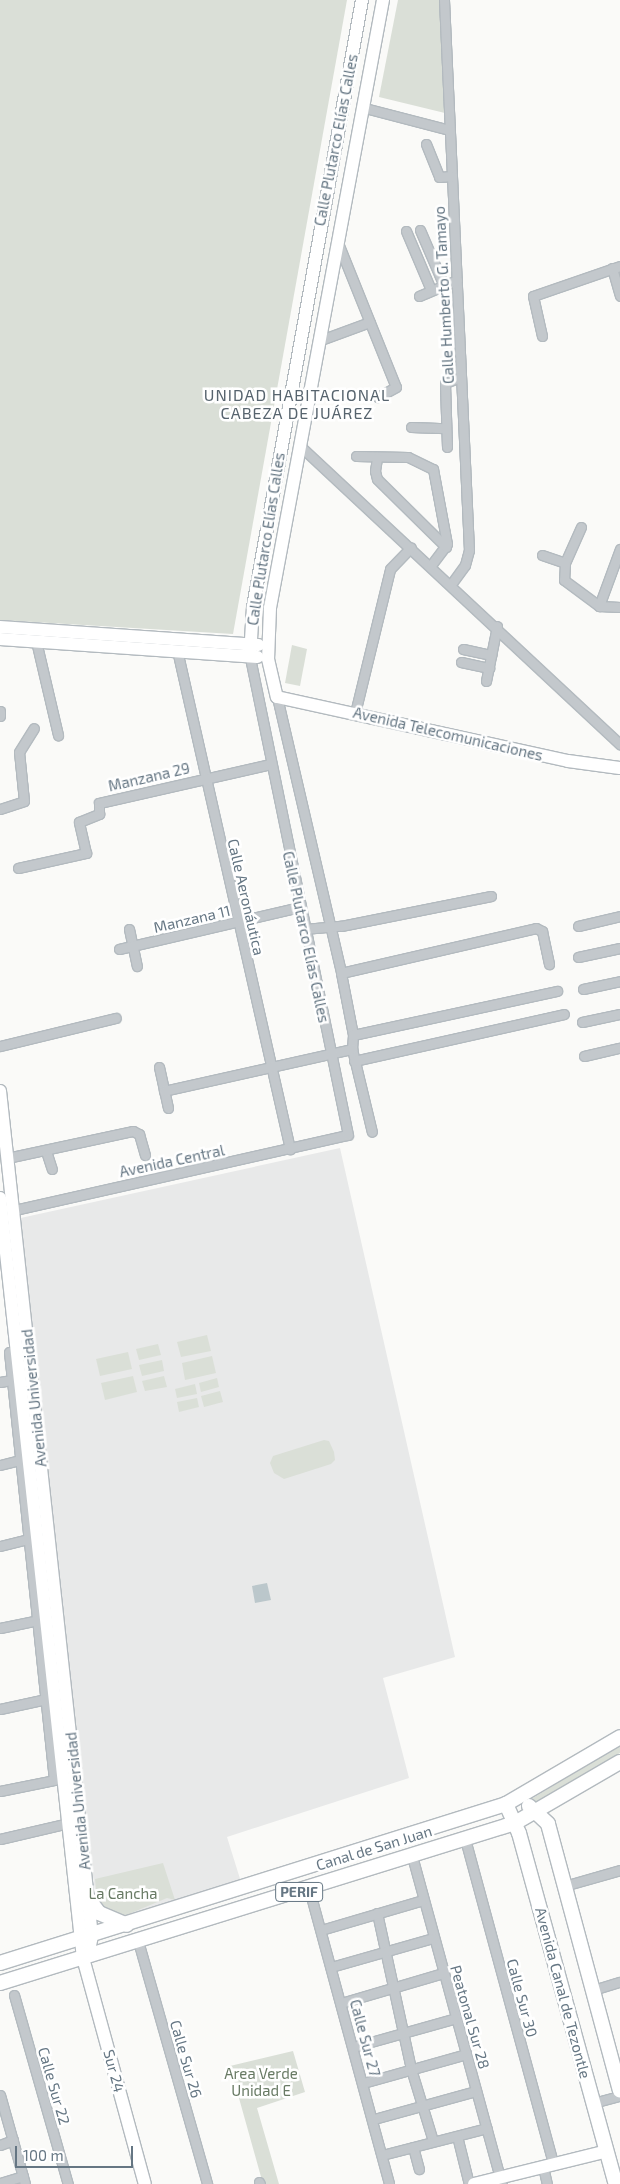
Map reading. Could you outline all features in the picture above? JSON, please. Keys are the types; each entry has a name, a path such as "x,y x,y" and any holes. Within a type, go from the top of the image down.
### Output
{"main road":[{"name":"Canal de San Juan","path":"0,1963 128,1925 512,1801 620,1737"},
{"name":"PERIF","path":"536,1811 620,1762"},
{"name":"Avenida Canal de Tezontle","path":"512,1801 536,1811 548,1824 620,2090"},
{"name":"Avenida Canal de Tezontle","path":"512,1801 515,1823 616,2184"},
{"name":"Canal de San Juan","path":"0,1983 138,1941 196,1928 515,1823 536,1811"},
{"path":"87,1897 107,1919 128,1925"}],"street":[{"name":"Calle Plutarco Elías Calles","path":"348,1135 349,1126 331,1054 299,907 250,650 253,607 312,269 362,0"},
{"name":"Calle Plutarco Elías Calles","path":"372,1132 354,1061 352,1049 353,1035 342,972 268,652 270,608 336,239 383,0"},
{"name":"Calle Humberto G. Tamayo","path":"444,0 469,550 465,565 451,584"},
{"path":"361,107 449,130"},
{"path":"426,144 439,177 452,176"},
{"path":"420,230 444,286"},
{"path":"406,231 431,290"},
{"path":"336,239 396,386 378,397"},
{"path":"542,336 533,296 600,275 616,267 620,296"},
{"path":"312,269 330,272"},
{"path":"419,296 457,280"},
{"path":"318,341 370,322"},
{"path":"447,447 445,383 461,377"},
{"path":"411,426 446,428"},
{"path":"299,445 497,626 620,744"},
{"path":"356,456 378,458 408,457 433,469 446,548"},
{"path":"378,458 374,471 377,479 446,548"},
{"path":"581,527 565,563 564,580 599,606 620,607"},
{"path":"355,713 390,570 411,547"},
{"path":"431,565 446,548"},
{"path":"599,606 620,549"},
{"path":"542,555 565,563"},
{"path":"486,681 497,626"},
{"path":"0,627 268,652"},
{"path":"0,639 177,650 250,650"},
{"path":"36,641 58,735"},
{"path":"463,649 491,655"},
{"name":"Calle Aeronáutica","path":"177,650 237,923 290,1149"},
{"path":"461,662 488,668"},
{"name":"Avenida Telecomunicaciones","path":"277,697 568,761 620,768"},
{"path":"0,711 0,716"},
{"path":"0,809 24,801 19,752 34,728"},
{"name":"Manzana 29","path":"18,868 86,853 79,822 99,814 99,803 271,764"},
{"path":"304,929 330,926 491,896"},
{"name":"Manzana 11","path":"119,949 299,907"},
{"path":"578,926 620,916"},
{"path":"342,972 536,928 542,931 548,964"},
{"path":"129,929 137,966"},
{"path":"578,957 620,948"},
{"path":"584,989 620,981"},
{"path":"353,1035 557,991"},
{"path":"354,1061 564,1014"},
{"path":"582,1022 620,1014"},
{"path":"0,1046 116,1018"},
{"path":"584,1056 620,1048"},
{"path":"164,1091 352,1049"},
{"path":"159,1067 168,1108"},
{"name":"Avenida Universidad","path":"0,1091 7,1158 5,1212 6,1299 16,1379 33,1442 25,1459 51,1698 67,1750 59,1779 69,1824 90,1950 83,1958"},
{"path":"7,1158 133,1131 140,1136 145,1155"},
{"name":"Avenida Central","path":"5,1212 348,1135"},
{"path":"46,1151 52,1169"},
{"name":"Avenida Universidad","path":"0,1198 5,1212 67,1750 87,1897 87,1937"},
{"path":"0,1628 42,1619 29,1539 25,1459 16,1379 9,1352"},
{"path":"0,1382 16,1379"},
{"path":"0,1465 25,1459"},
{"path":"0,1546 29,1539"},
{"path":"0,1709 51,1698 59,1779 0,1791"},
{"path":"0,1839 69,1824"},
{"name":"Calle Sur 30","path":"465,1839 548,2165 548,2184"},
{"name":"Peatonal Sur 28","path":"412,1856 501,2180"},
{"path":"564,1886 620,1870"},
{"name":"Calle Sur 27","path":"312,1900 374,2119 389,2184"},
{"path":"321,1930 423,1900"},
{"path":"377,1913 395,1987 411,2069 433,2141"},
{"path":"331,1967 433,1938"},
{"name":"Calle Sur 26","path":"138,1941 207,2184"},
{"name":"Sur 24","path":"83,1958 145,2184"},
{"path":"341,2003 443,1973"},
{"path":"593,1990 620,1982"},
{"name":"Calle Sur 22","path":"14,1995 68,2184"},
{"path":"353,2047 456,2018"},
{"path":"363,2083 466,2054"},
{"path":"374,2119 476,2091"},
{"path":"0,2095 24,2180 0,2183"},
{"path":"593,2103 620,2096"},
{"path":"382,2155 487,2128"},
{"path":"457,2136 469,2184"},
{"path":"0,2145 13,2140"},
{"path":"413,2147 419,2169"},
{"path":"474,2184 501,2180 548,2165 607,2152"}],"shaded area":[{"path":"340,1148 455,1657 383,1678 409,1778 227,1837 241,1882 125,1918 96,1901 16,1219"},
{"path":"267,1583 271,1600 255,1603 252,1586"}],"green space":[{"path":"0,0 347,0 233,634 0,620"},
{"path":"398,0 441,0 449,114 379,97"},
{"path":"292,645 307,649 300,686 285,683"},
{"path":"207,1335 211,1351 181,1357 177,1342"},
{"path":"158,1344 161,1355 139,1360 136,1349"},
{"path":"128,1352 132,1369 100,1376 96,1359"},
{"path":"212,1356 216,1373 185,1380 182,1363"},
{"path":"162,1360 164,1371 142,1376 139,1365"},
{"path":"133,1376 137,1392 105,1400 101,1383"},
{"path":"164,1376 167,1387 145,1391 142,1381"},
{"path":"217,1378 219,1387 201,1392 199,1383"},
{"path":"195,1384 197,1394 177,1398 175,1389"},
{"path":"220,1391 223,1402 204,1407 201,1396"},
{"path":"197,1398 199,1407 179,1412 177,1402"},
{"path":"324,1440 329,1441 334,1452 335,1460 331,1464 284,1479 274,1473 270,1463 273,1456"},
{"path":"620,1745 620,1753 562,1789 541,1801 528,1801"},
{"name":"La Cancha","path":"163,1863 175,1900 167,1898 124,1916 107,1911 97,1899 95,1879"},
{"name":"Area Verde Unidad E","path":"293,2051 305,2092 257,2108 279,2184 263,2184 230,2066"}],"district":[{"name":"UNIDAD HABITACIONAL CABEZA DE JUÁREZ","path":"297,404"}]}
